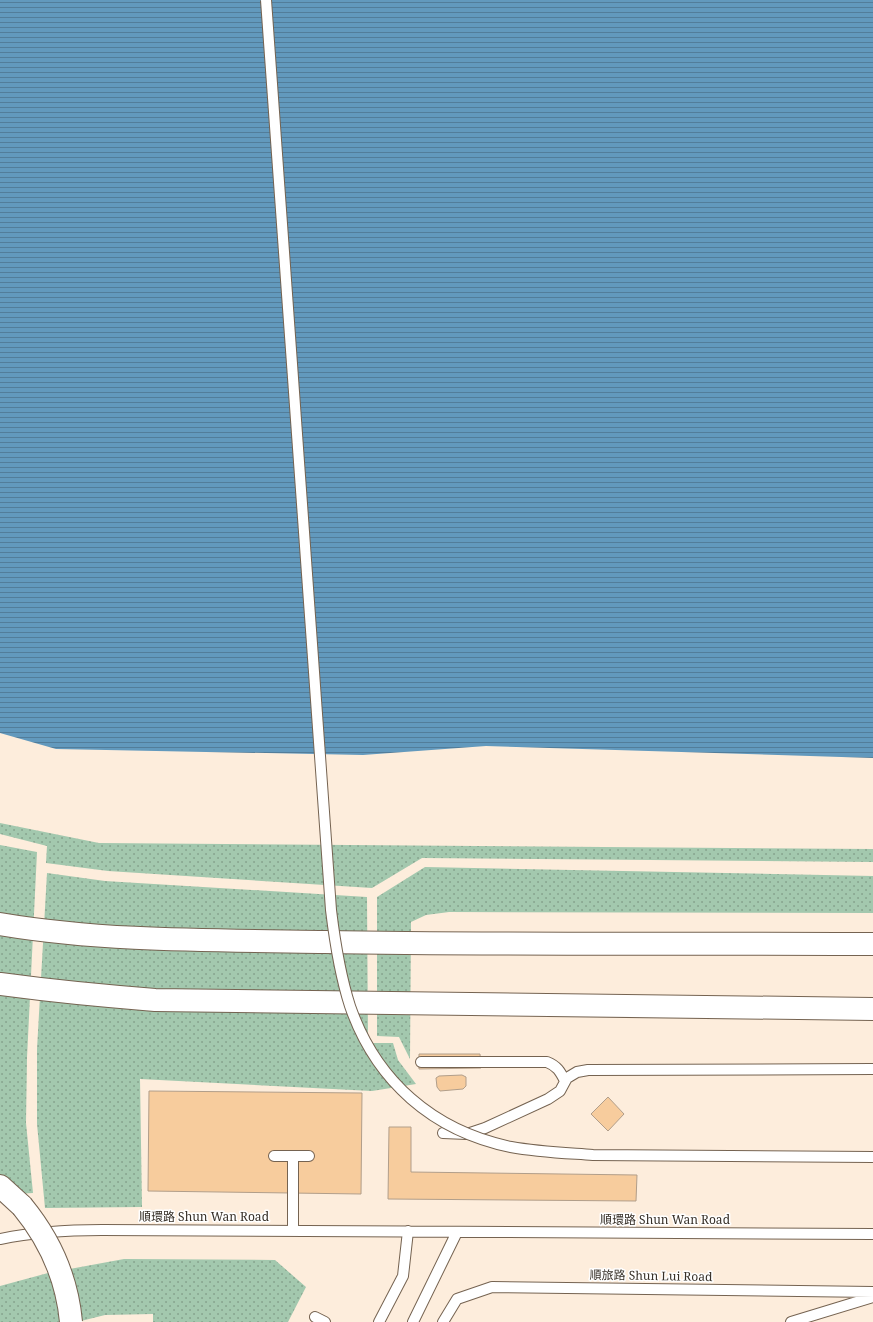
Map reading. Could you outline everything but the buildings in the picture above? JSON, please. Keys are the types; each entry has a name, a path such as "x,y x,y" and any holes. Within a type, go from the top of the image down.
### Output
{"main road":[{"path":"0,924 99,936 204,940 416,943 873,944"},
{"path":"0,984 85,994 155,1000 416,1002 873,1009"},
{"path":"0,1186 22,1206 35,1221 50,1245 60,1268 70,1307 71,1322"}],"lane":[{"path":"266,0 331,910 336,947 343,980 355,1018 366,1042 379,1062 401,1090 436,1118 458,1129 485,1139 511,1146 549,1152 593,1155 873,1157"},
{"path":"421,1062 547,1062 555,1065 559,1069 565,1081"},
{"path":"443,1133 467,1134 485,1128 554,1095 560,1091 567,1078 577,1072 588,1070 873,1069"},
{"path":"274,1156 309,1156"},
{"path":"293,1156 293,1231"},
{"name":"順環路 Shun Wan Road","path":"0,1239 24,1234 62,1230 873,1234"},
{"path":"379,1322 403,1276 408,1231"},
{"path":"413,1322 457,1232"},
{"name":"順旅路 Shun Lui Road","path":"442,1322 457,1299 492,1287 873,1292"},
{"path":"791,1322 873,1297"}],"green space":[{"path":"0,823 99,843 873,849 873,862 422,858 372,888 108,871 46,863 47,846 0,834"},
{"path":"0,845 37,852 27,1058 26,1123 33,1193 0,1195"},
{"path":"425,867 873,876 873,913 449,912 426,915 411,922 410,1059 399,1037 377,1036 377,897"},
{"path":"47,873 105,881 367,897 368,1043 393,1043 398,1060 416,1084 372,1091 140,1079 142,1207 45,1208 37,1124 37,1049"},
{"path":"124,1259 275,1260 306,1287 288,1322 153,1322 153,1314 105,1315 77,1322 0,1322 0,1286 48,1273"}],"water":[{"path":"0,0 873,0 873,758 486,746 363,755 56,749 0,733"}]}
